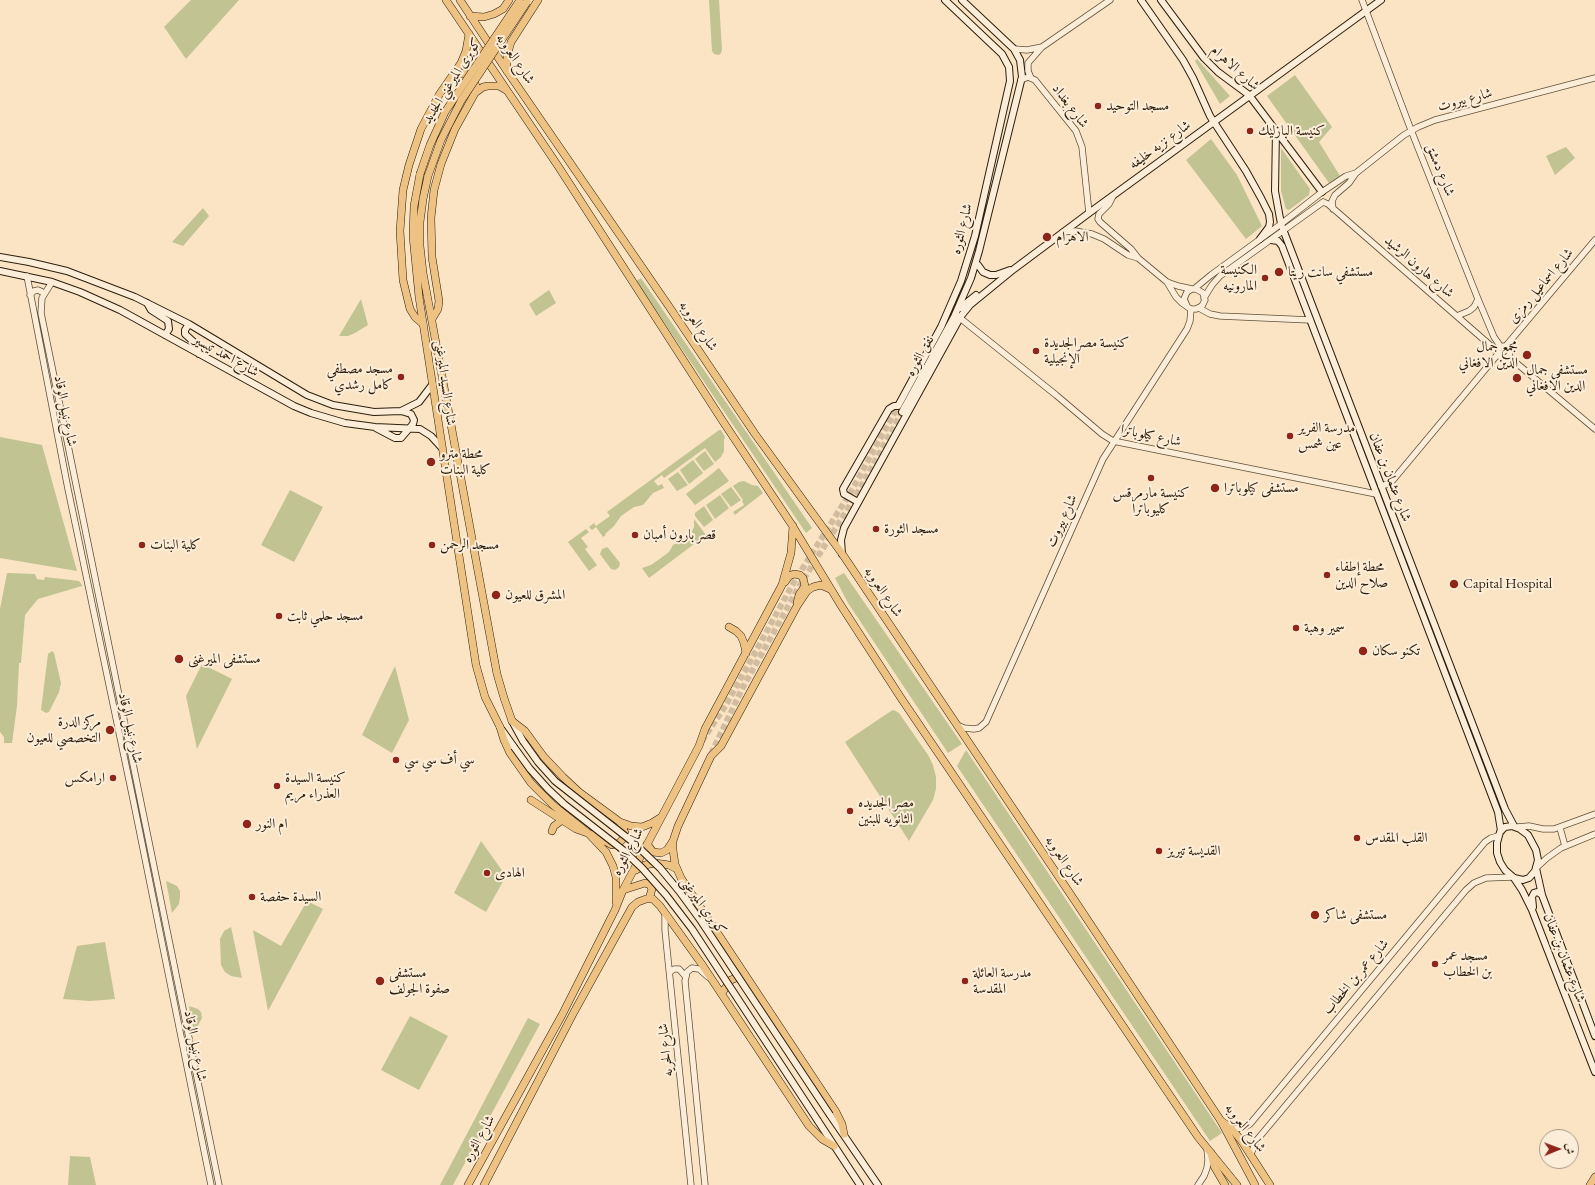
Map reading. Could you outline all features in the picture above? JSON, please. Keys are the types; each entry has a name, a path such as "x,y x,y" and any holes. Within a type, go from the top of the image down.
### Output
{"main road":[{"name":"شارع العروبه","path":"446,0 558,166 725,425 792,524 831,590 901,698 1209,1151 1214,1166 1225,1185"},
{"name":"شارع العروبه","path":"460,0 506,71 668,305 754,434 843,555 1221,1121 1232,1129 1251,1154 1270,1185"},
{"name":"كوبرى الميرغني الجديد","path":"423,324 415,270 412,236 416,192 424,162 432,139 445,112 520,0"},
{"name":"كوبرى الميرغني الجديد","path":"432,319 423,273 420,246 421,210 428,176 441,140 457,107 528,0"},
{"path":"506,71 509,49 515,35 538,0"},
{"name":"شارع الثوره","path":"900,409 946,318 970,256 1010,81 1008,63 997,49 945,0"},
{"path":"962,0 1014,49"},
{"path":"1141,0 1186,65 1213,121 1249,177 1269,214 1270,224 1260,239"},
{"name":"شارع الاهرام","path":"1161,0 1204,58 1218,72 1249,95 1322,192"},
{"name":"شارع نزيه خليفه","path":"960,318 971,303 1062,232 1381,0"},
{"path":"470,16 489,16 498,12 507,2 513,16 524,21"},
{"name":"شارع السيد الميرغنى","path":"469,34 464,57 454,75 439,95 421,129 409,165 402,202 400,248 407,300 412,313 423,324 477,671 485,697 500,727 514,747"},
{"name":"شارع الثوره","path":"957,311 975,265 1021,80 1021,64 1014,49"},
{"path":"432,319 439,301 431,245 431,218 434,190 441,164 450,140 475,93 476,86 472,77 463,73 454,75"},
{"path":"475,93 483,87 488,86 498,86 508,91"},
{"name":"شارع عثمان بن عفان","path":"1276,130 1275,190 1281,224 1505,809 1516,827"},
{"name":"شارع عثمان بن عفان","path":"1271,240 1278,241 1282,246 1499,815 1500,833"},
{"name":"شارع احمد تيسير","path":"0,257 67,271 111,287 189,324 300,391 339,407 374,412 401,411 419,402 432,385"},
{"path":"975,265 979,266 983,272 995,276 1014,269"},
{"name":"شارع احمد تيسير","path":"0,271 52,282 80,292 120,310 294,406 328,418 375,427 420,429 426,432 442,448"},
{"path":"957,311 966,302 984,289 990,288"},
{"path":"147,303 152,311 168,321 169,328 166,335"},
{"name":"نفق الثوره","path":"900,409 957,311"},
{"path":"843,555 841,537 858,502 960,318"},
{"name":"شارع السيد الميرغنى","path":"432,319 497,674 505,704 523,741"},
{"path":"189,324 185,334 197,345 199,354"},
{"path":"858,502 844,494 843,489 889,409 894,406 900,409"},
{"path":"375,427 397,439 401,438 414,422 412,415 401,411"},
{"name":"شارع الثوره","path":"468,1185 551,1034 632,872 699,746 705,729 782,585 791,553 792,524"},
{"path":"782,585 792,574 798,574 803,578 804,586 798,597 797,606"},
{"path":"647,844 651,850 660,853 667,850 673,841 678,826 711,756 721,746 797,606 807,591 813,587 824,586 831,590"},
{"path":"729,627 741,636 746,652"},
{"path":"512,721 525,731 544,757 563,778 579,792 620,822 631,826 642,827 660,818"},
{"path":"500,727 510,753 528,778 548,801 588,834 602,848 613,866 616,882 616,905"},
{"name":"كوبري الميرغنى","path":"523,741 538,762 556,781 634,842 660,868 679,891 702,921 844,1134"},
{"name":"كوبري الميرغنى","path":"514,747 548,789 564,804 623,850 642,868 666,895 696,935 834,1146"},
{"path":"531,800 580,832 596,836 610,844 617,844 621,842 625,836 620,822"},
{"path":"552,831 554,826 561,821"},
{"path":"1507,827 1516,827 1528,835 1534,843 1538,857 1536,868 1529,878 1523,880 1513,877 1505,870 1499,860 1496,846 1500,833 1507,827"},
{"path":"673,841 673,855 681,878 836,1112 844,1134 878,1185"},
{"path":"632,872 645,865 655,863 664,863 677,869"},
{"name":"شارع عثمان بن عفان","path":"1536,868 1542,895 1595,1036"},
{"name":"شارع عثمان بن عفان","path":"1513,877 1526,897 1534,914 1595,1072"},
{"path":"623,890 645,883 650,885 652,889 649,899 656,901 722,993 809,1126 822,1139 834,1146 860,1185"},
{"path":"1534,914 1533,894 1538,892 1542,895"},
{"name":"شارع الثوره","path":"484,1185 574,1012 632,907 638,902 649,899"},
{"path":"722,993 731,980 738,976 745,975"},
{"path":"1221,1121 1255,1185"},
{"path":"1209,1151 1237,1185"},
{"path":"1590,1185 1595,1177"}],"street":[{"path":"1021,80 1031,78 1028,71 1028,63 1042,47 1110,0"},
{"name":"شارع دمشق","path":"1362,0 1411,130 1478,299 1494,337 1509,351 1508,356"},
{"path":"1014,49 1026,50 1042,47"},
{"name":"شارع بغداد","path":"1031,78 1035,80 1072,124 1078,135 1082,147 1089,213"},
{"name":"شارع بيروت","path":"1333,209 1332,200 1335,195 1349,183 1356,174 1411,130 1435,120 1595,78"},
{"name":"شارع بيروت","path":"1193,289 1322,192 1346,176 1356,174"},
{"path":"1199,308 1203,304 1204,298 1212,285 1220,276 1323,202 1321,197 1322,192"},
{"path":"1113,196 1109,204 1099,213 1098,219 1132,250 1138,258 1167,282 1176,297 1189,307 1199,308 1208,313 1217,315 1310,320"},
{"name":"شارع هارون الرشيد","path":"1323,202 1333,209 1498,353"},
{"path":"1062,232 1075,231 1092,234 1104,239 1128,256 1138,258"},
{"name":"شارع اسماعيل رمزى","path":"1498,353 1595,240"},
{"name":"شارع نبيل الوقاد","path":"27,276 68,489 167,968 210,1185"},
{"name":"شارع نبيل الوقاد","path":"52,282 44,293 41,313 219,1185"},
{"path":"1167,282 1201,291 1204,298"},
{"path":"1189,307 1184,301 1184,296 1187,292 1193,289"},
{"path":"30,295 38,290 44,293"},
{"path":"1457,316 1471,310 1478,299"},
{"name":"شارع بيروت","path":"956,723 964,728 974,729 979,728 986,722 1103,459 1113,441 1187,329 1190,321 1189,307"},
{"name":"شارع كيلوباترا","path":"960,318 1102,434 1113,441 1376,494"},
{"path":"1381,486 1388,484 1393,480 1498,353 1503,358 1508,356 1595,429"},
{"path":"68,489 77,487"},
{"path":"1516,827 1529,826 1548,829 1560,828 1595,814"},
{"path":"1560,828 1565,846"},
{"name":"شارع عمر بن الخطاب","path":"1232,1129 1243,1128 1250,1124 1485,842 1500,833"},
{"path":"1536,868 1565,846 1595,834"},
{"name":"شارع عمر بن الخطاب","path":"1251,1154 1253,1146 1257,1140 1466,890 1476,882 1486,878 1513,877"},
{"name":"شارع الحريه","path":"665,913 665,930 692,1185"},
{"path":"167,968 174,967"},
{"path":"686,977 688,971 696,968 712,979"},
{"path":"670,972 674,969 678,969 681,970 686,977"},
{"name":"شارع الحريه","path":"686,977 705,1185"},
{"path":"1198,1185 1207,1168 1209,1151"}],"green space":[{"path":"191,0 239,0 186,59 164,27"},
{"path":"709,0 719,0 722,50 719,55 714,54 712,51"},
{"path":"1197,59 1230,96 1220,104 1195,61"},
{"path":"1295,75 1332,127 1319,142 1340,176 1329,183 1267,96"},
{"path":"1211,139 1237,175 1262,226 1246,239 1186,160"},
{"path":"1566,147 1575,158 1555,175 1546,156"},
{"path":"1281,148 1310,189 1309,195 1289,210 1286,209 1281,191"},
{"path":"203,208 209,216 183,246 172,242"},
{"path":"641,278 812,528 806,533 636,281"},
{"path":"549,290 556,303 536,316 529,304"},
{"path":"361,299 368,325 348,336 339,336"},
{"path":"721,430 725,437 724,451 721,457 715,462 705,448 664,478 662,475 654,481 658,486 662,484 664,488 653,493 643,505 634,507 621,516 614,526 605,534 606,535 603,537 596,527 592,530 589,527 594,523 596,526 610,516 607,512"},
{"path":"0,437 42,445 77,571 0,558"},
{"path":"705,451 714,464 704,471 695,459"},
{"path":"693,460 703,473 689,484 680,470"},
{"path":"719,468 729,481 695,505 686,494"},
{"path":"678,472 688,485 677,491 668,479"},
{"path":"744,481 758,486 763,493 735,515 733,512 744,505 743,500 733,486"},
{"path":"731,487 741,500 731,507 721,494"},
{"path":"290,490 323,507 294,562 261,545"},
{"path":"720,495 729,508 715,519 706,505"},
{"path":"704,506 713,520 704,527 695,516 695,513"},
{"path":"694,519 706,535 649,578 642,568 651,565 661,558 669,552 673,545 691,533 694,527"},
{"path":"586,529 589,532 581,538 588,547 585,549 597,565 589,571 568,542"},
{"path":"607,547 620,563 619,567 615,570 611,569 600,554 602,549"},
{"path":"7,573 35,574 37,579 44,580 45,577 79,581 82,585 38,599 25,615 21,663 19,663 17,706 12,743 4,743 4,737 0,732 0,609"},
{"path":"844,573 962,744 948,753 848,603 835,578"},
{"path":"52,651 54,653 61,683 59,692 49,712 46,713 41,710 48,654"},
{"path":"202,664 232,679 197,749 186,696"},
{"path":"395,666 409,720 392,753 362,735"},
{"path":"894,710 899,713 928,755 933,765 936,777 936,789 933,800 909,841 845,742"},
{"path":"966,750 1222,1133 1210,1141 957,766"},
{"path":"481,841 506,876 486,912 454,893"},
{"path":"166,881 177,886 180,891 179,904 172,913"},
{"path":"307,901 323,909 268,1011 253,930 281,946"},
{"path":"231,927 242,978 231,976 225,972 221,965 220,939 224,931"},
{"path":"105,942 115,999 90,1001 63,999 77,946"},
{"path":"189,1006 198,1009 201,1012 202,1018 194,1033"},
{"path":"410,1016 448,1036 419,1090 381,1070"},
{"path":"528,1018 540,1024 453,1185 440,1185"},
{"path":"70,1156 90,1157 96,1185 68,1185"}],"tunnel":[{"path":"702,741 726,705 794,582 852,490 898,406"},
{"path":"711,754 742,689 800,585 857,494 902,412"}],"place":[{"name":"مسجد التوحيد","path":"1098,106"},
{"name":"كنيسة البازليك","path":"1250,131"},
{"name":"الاهرام","path":"1047,237"},
{"name":"مستشفي سانت ريتا","path":"1279,272"},
{"name":"الكنيسة المارونيه","path":"1265,278"},
{"name":"كنيسة مصرالجديدة الإنجيلية","path":"1036,351"},
{"name":"مجمع جمال الدين الافغاني","path":"1527,355"},
{"name":"مسجد مصطفي كامل رشدي","path":"401,377"},
{"name":"مستشفي جمال الدين الافغاني","path":"1517,378"},
{"name":"مدرسة الفرير عين شمس","path":"1290,436"},
{"name":"محطة مترو كلية البنات","path":"431,462"},
{"name":"كنيسة مارمرقس كليوباترا","path":"1151,478"},
{"name":"مستشفى كيلوباترا","path":"1215,488"},
{"name":"مسجد الثورة","path":"876,529"},
{"name":"قصر بارون أمبان","path":"635,535"},
{"name":"كلية البنات","path":"142,545"},
{"name":"مسجد الرحمن","path":"432,545"},
{"name":"محطة إطفاء صلاح الدين","path":"1327,575"},
{"name":"Capital Hospital","path":"1454,584"},
{"name":"المشرق للعيون","path":"496,595"},
{"name":"مسجد حلمي ثابت","path":"279,616"},
{"name":"سمير وهبة","path":"1296,628"},
{"name":"تكنو سكان","path":"1363,651"},
{"name":"مستشفى الميرغنى","path":"179,659"},
{"name":"مركز الدرة التخصصي للعيون","path":"110,730"},
{"name":"سي أف سي سي","path":"396,760"},
{"name":"ارامكس","path":"113,778"},
{"name":"كنيسة السيدة العذراء مريم","path":"277,786"},
{"name":"مصر الجديده الثانويه للبنين","path":"850,811"},
{"name":"ام النور","path":"247,824"},
{"name":"القلب المقدس","path":"1357,838"},
{"name":"القديسة تيريز","path":"1159,851"},
{"name":"الهادى","path":"487,873"},
{"name":"السيدة حفصة","path":"252,897"},
{"name":"مستشفى شاكر","path":"1315,915"},
{"name":"مسجد عمر بن الخطاب","path":"1435,964"},
{"name":"مستشفى صفوة الجولف","path":"380,981"},
{"name":"مدرسة العائلة المقدسة","path":"965,981"}]}
